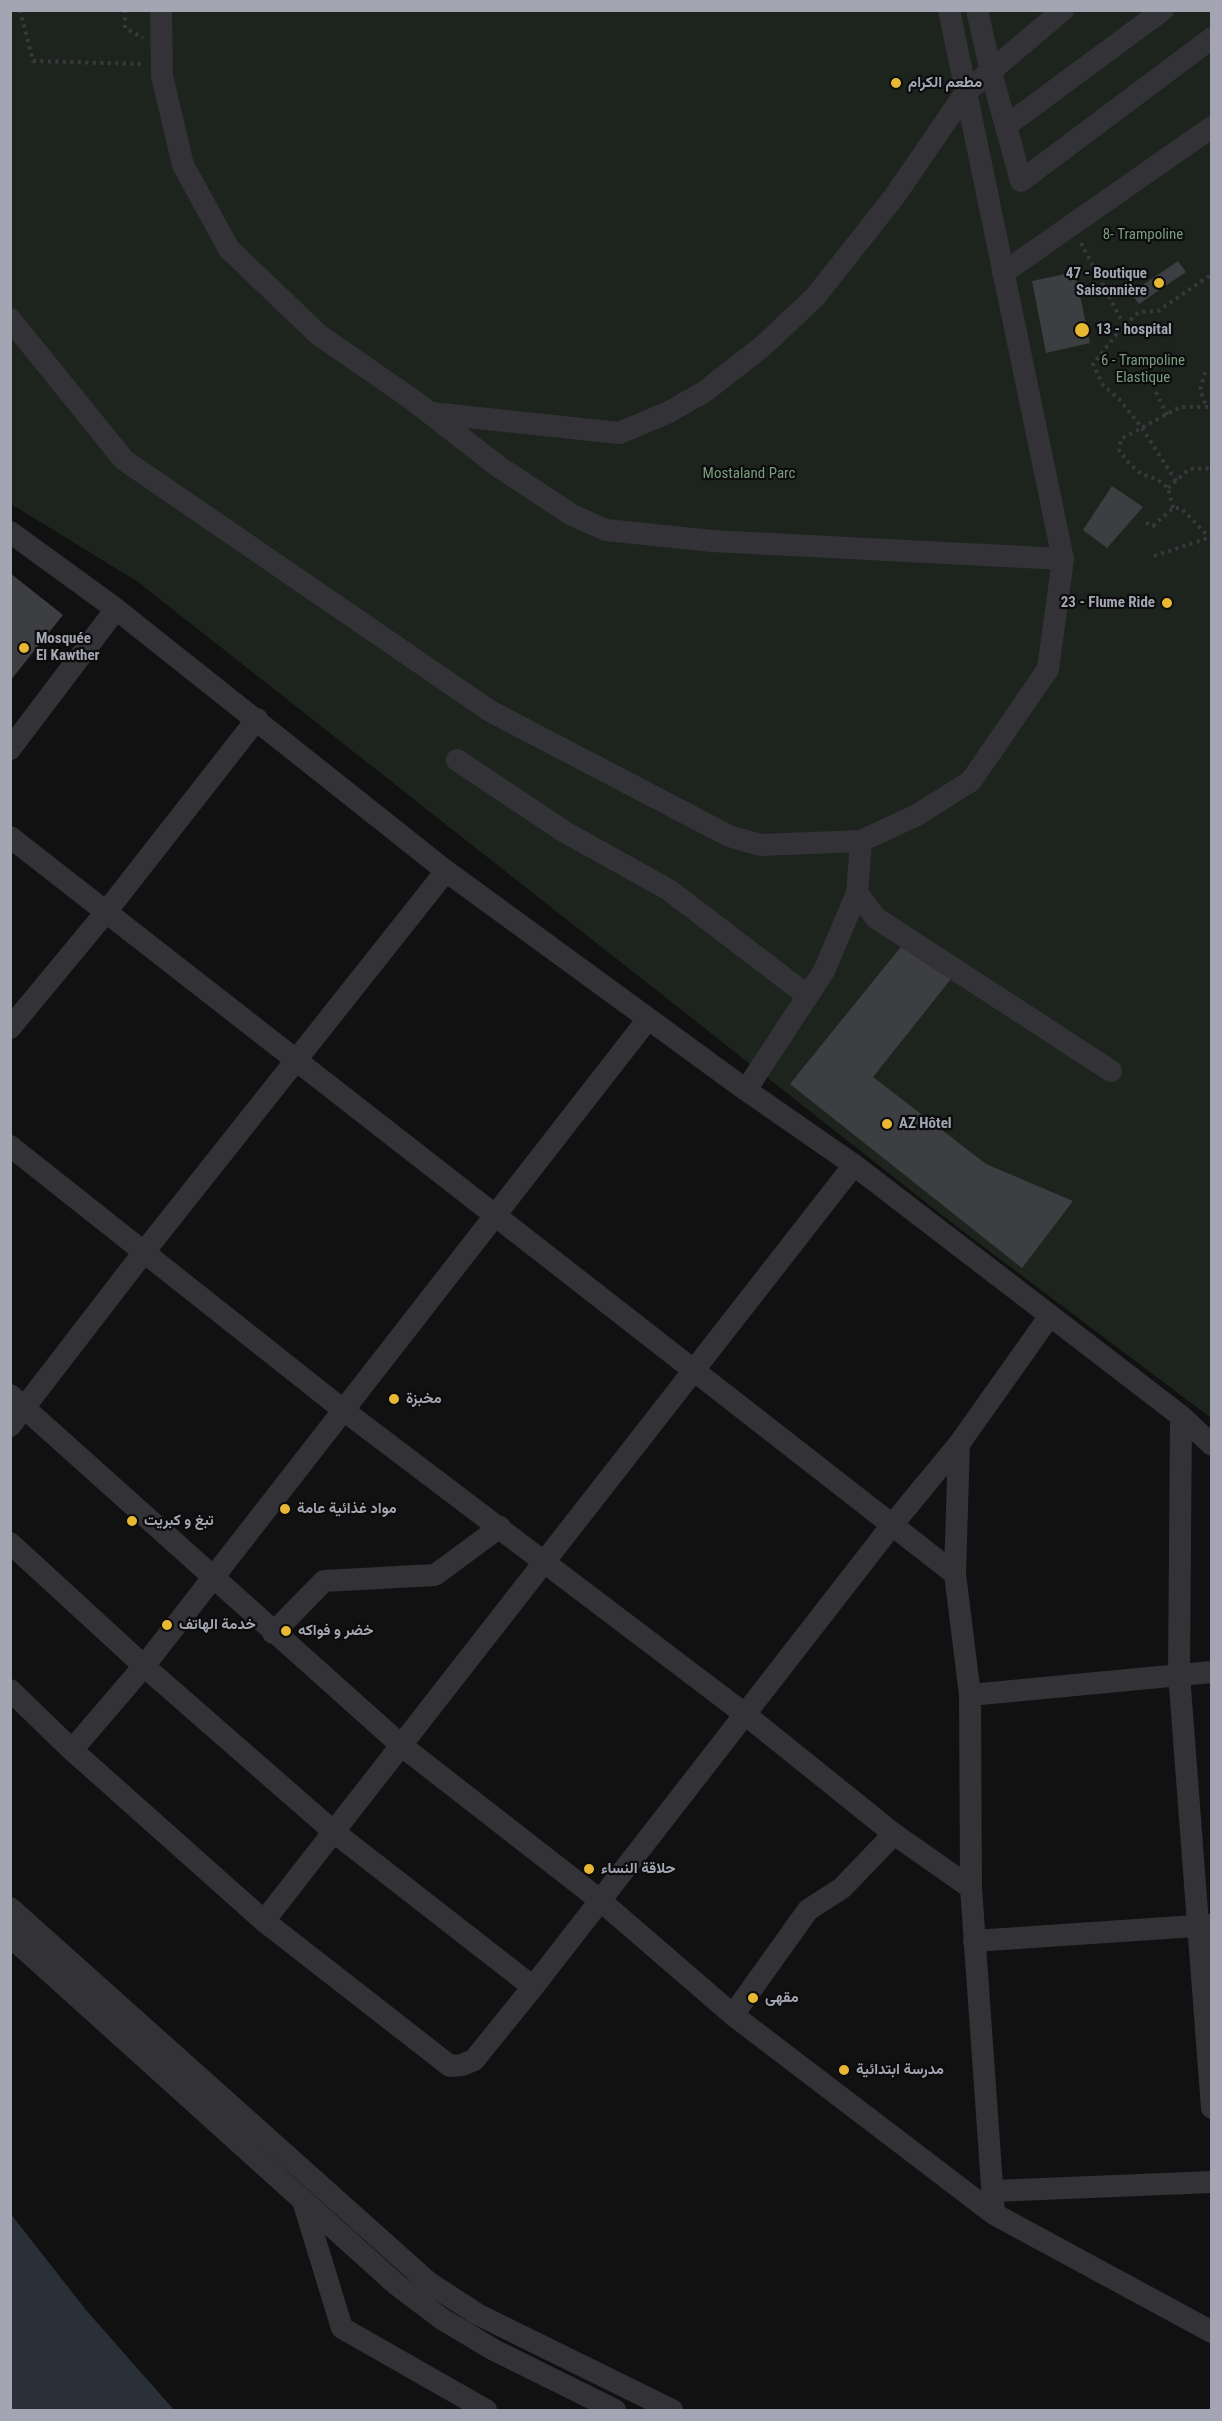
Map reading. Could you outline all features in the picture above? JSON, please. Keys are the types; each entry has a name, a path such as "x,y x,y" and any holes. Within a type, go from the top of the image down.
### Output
{"street":[{"path":"161,10 162,65 183,165 229,249 319,335 430,413 508,473 572,515 606,530 712,542 1063,559"},
{"path":"10,319 124,460 490,711 729,836 760,845 861,841 917,815 971,781 1048,669 1063,559 950,10"},
{"path":"977,10 991,72 1021,181 1212,38"},
{"path":"430,413 619,433 669,412 704,392 763,346 815,297 894,197 966,92 1063,10"},
{"path":"1006,126 1163,10"},
{"path":"1003,273 1212,127"},
{"path":"10,532 116,609 446,871 746,1090 854,1165 1180,1416 1212,1445"},
{"path":"10,749 116,609"},
{"path":"10,1028 106,912 256,719"},
{"path":"457,760 565,832 669,890 808,996"},
{"path":"10,837 955,1574"},
{"path":"746,1090 824,971 857,893 861,841"},
{"path":"10,1426 18,1401 144,1252 446,871"},
{"path":"857,893 876,918 1111,1071"},
{"path":"72,1750 144,1666 648,1019"},
{"path":"10,1146 342,1409 746,1715 894,1834 971,1888"},
{"path":"264,1921 854,1165"},
{"path":"10,1690 72,1750 264,1921 450,2066 462,2066 474,2060 601,1901 892,1525 959,1444 1049,1317"},
{"path":"18,1401 212,1579 402,1746 601,1901 733,2015 994,2214 1212,2332"},
{"path":"1180,1416 1179,1674 1204,1925 1212,2108"},
{"path":"959,1444 955,1574 970,1695 971,1888 994,2214"},
{"path":"273,1633 324,1581 435,1575 500,1527"},
{"path":"10,1543 144,1666 334,1832 533,1987"},
{"path":"970,1695 1212,1672"},
{"path":"733,2015 808,1910 842,1888 894,1834"},
{"path":"10,1908 428,2282 487,2319 672,2410"},
{"path":"974,1941 1204,1925"},
{"path":"10,1936 398,2285 442,2319 582,2404 615,2410"},
{"path":"994,2191 1212,2182"},
{"path":"302,2199 342,2328 454,2401 486,2410"}],"path":[{"path":"20,10 33,61 162,65"},
{"path":"125,10 125,28 139,37 161,41"},
{"path":"1072,224 1124,325"},
{"path":"1176,481 1142,428 1119,399 1103,385 1093,364 1124,325 1139,312 1158,311 1212,274"},
{"path":"1173,508 1168,488 1157,479 1141,474 1119,450 1121,439 1180,408 1209,407 1200,390 1205,372"},
{"path":"1156,392 1167,414"},
{"path":"1168,488 1189,469 1212,468"},
{"path":"1146,523 1153,526 1173,508 1181,508 1210,537 1154,556"}],"green space":[{"name":"Mostaland Parc","path":"10,11 1211,11 1211,1418 952,1223 138,582 11,504"}],"shaded area":[{"path":"10,2213 86,2310 174,2410 11,2410"}],"building":[{"name":"47 - Boutique Saisonnière","path":"1178,261 1186,272 1139,304 1131,293"},
{"path":"1075,272 1090,343 1046,353 1032,281"},
{"path":"1112,486 1143,507 1107,548 1083,530"},
{"name":"Mosquée El Kawther","path":"10,573 63,615 10,681"},
{"name":"AZ Hôtel","path":"904,943 951,979 873,1077 986,1164 1073,1201 1022,1268 790,1084"}],"place":[{"name":"مطعم الكرام","path":"896,83"},
{"name":"47 - Boutique Saisonnière","path":"1159,283"},
{"name":"13 - hospital","path":"1082,330"},
{"name":"23 - Flume Ride","path":"1167,603"},
{"name":"Mosquée El Kawther","path":"24,648"},
{"name":"AZ Hôtel","path":"887,1124"},
{"name":"مخبزة","path":"394,1399"},
{"name":"مواد غذائية عامة","path":"285,1509"},
{"name":"تبغ و كبريت","path":"132,1521"},
{"name":"خدمة الهاتف","path":"167,1625"},
{"name":"خضر و فواكه","path":"286,1631"},
{"name":"حلاقة النساء","path":"589,1869"},
{"name":"مقهى","path":"753,1998"},
{"name":"مدرسة ابتدائية","path":"844,2070"}],"park label":[{"name":"8- Trampoline","path":"1143,235"},
{"name":"6 - Trampoline Elastique","path":"1143,370"}]}
